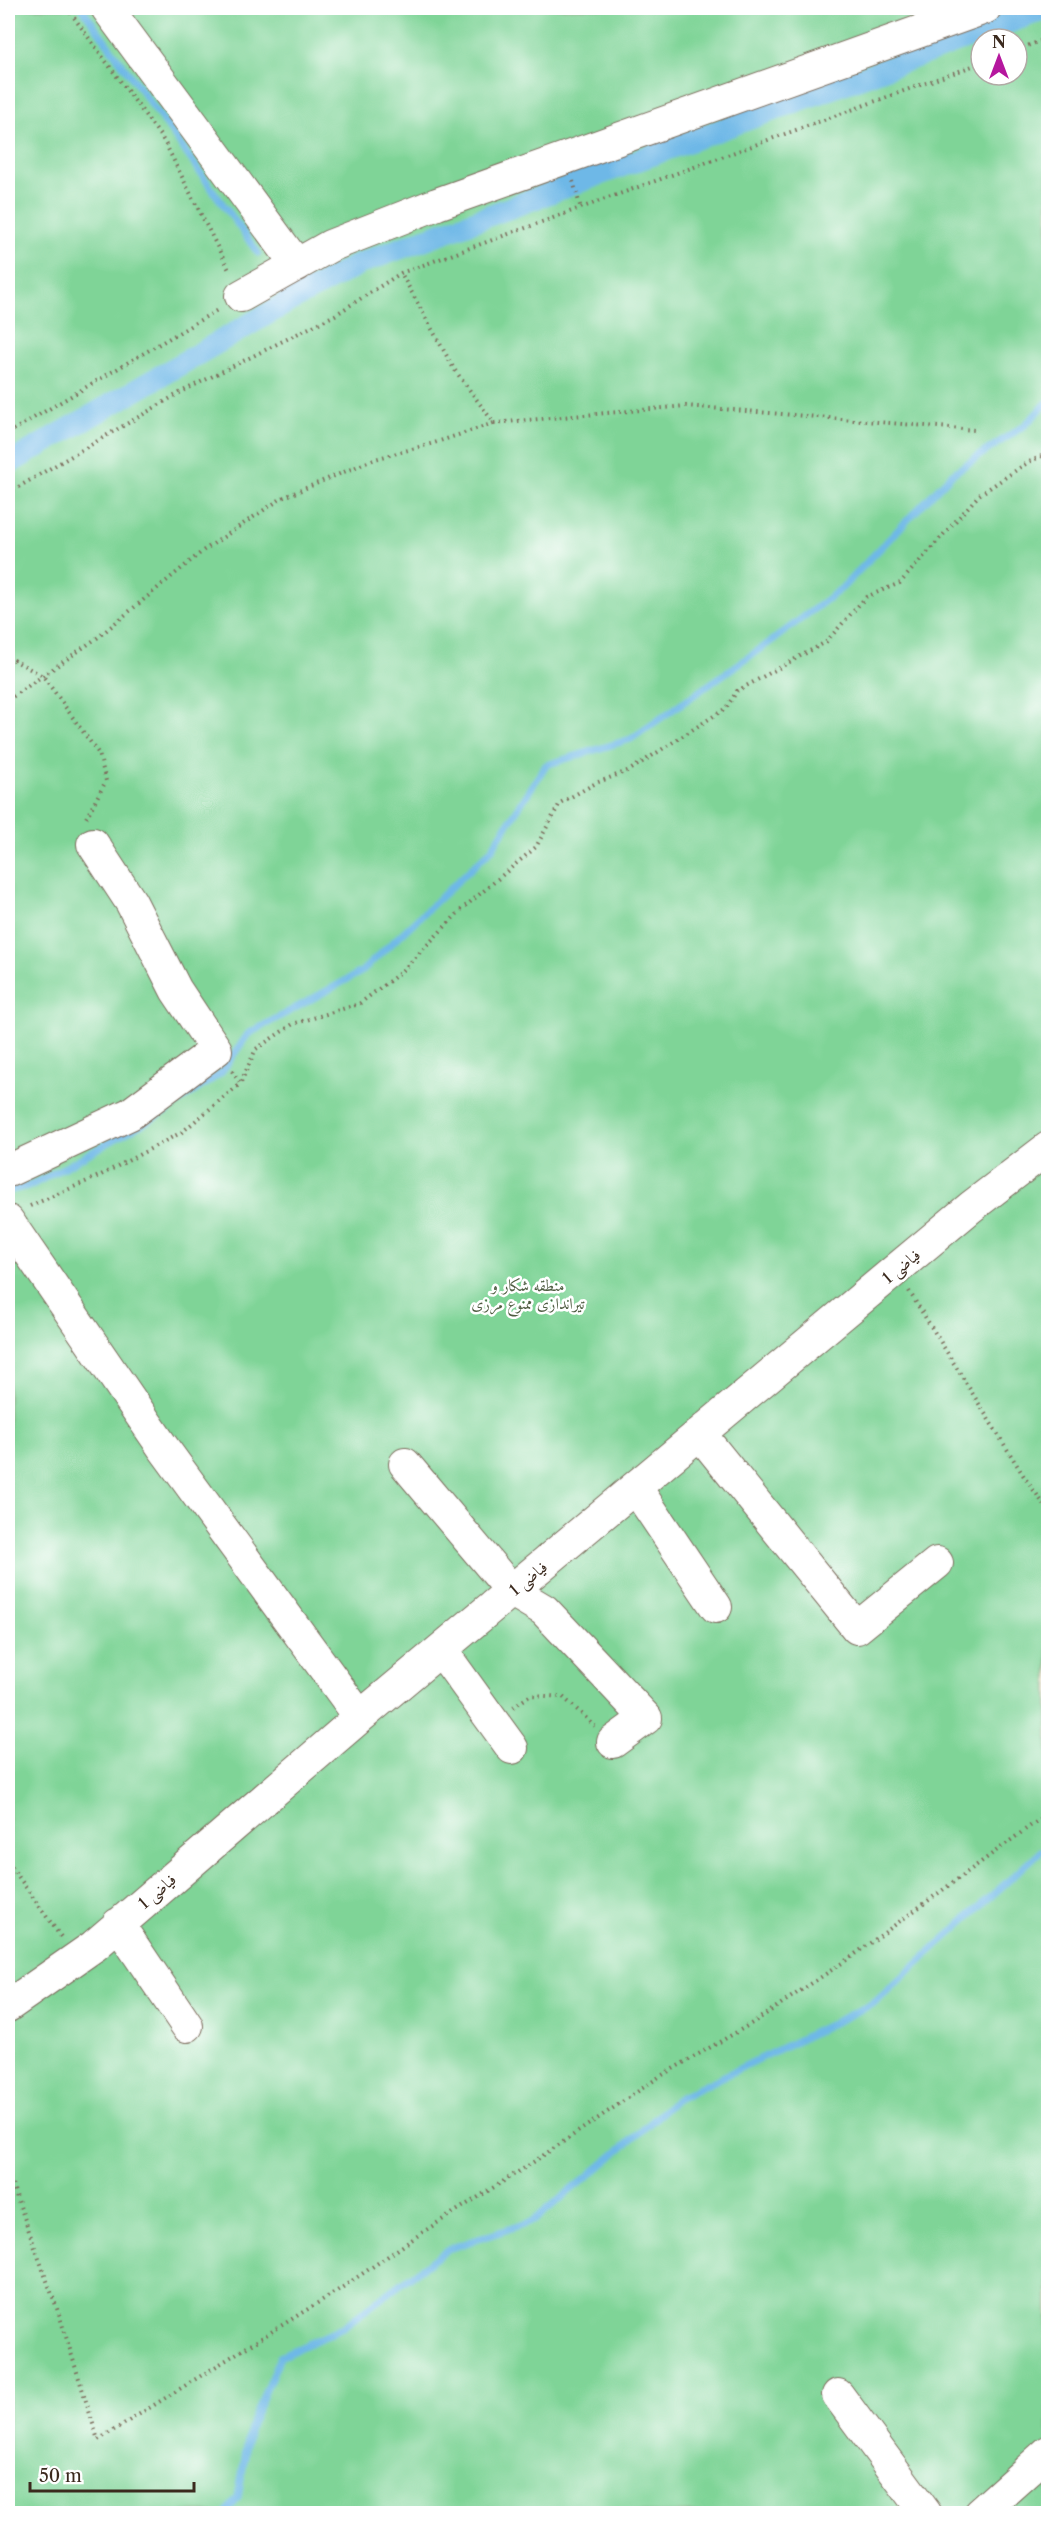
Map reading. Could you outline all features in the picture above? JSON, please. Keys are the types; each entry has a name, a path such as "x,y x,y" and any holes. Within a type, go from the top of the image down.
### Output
{"street":[{"path":"107,8 297,265"},
{"path":"241,296 330,246 437,204 985,8"},
{"path":"8,1171 130,1114 216,1050 176,990 131,902 93,844"},
{"name":"فیاضی 1","path":"8,2006 76,1959 360,1717 971,1207 1048,1148"},
{"path":"18,1214 162,1446 360,1717"},
{"path":"700,1434 857,1628 937,1563"},
{"path":"405,1464 512,1591 544,1610 646,1718 613,1742"},
{"path":"636,1488 716,1607"},
{"path":"441,1650 512,1748"},
{"path":"118,1924 187,2026"},
{"path":"838,2395 926,2514"},
{"path":"979,2514 1048,2452"}],"path":[{"path":"8,433 241,296 201,211 164,141 67,8"},
{"path":"1029,45 1048,38"},
{"path":"8,493 183,391 334,315 401,273 969,67"},
{"path":"578,199 581,209"},
{"path":"401,273 454,369 494,423"},
{"path":"8,700 97,638 204,550 282,498 375,459 494,423 686,406 974,430"},
{"path":"18,1214 99,1176 182,1132 240,1084 256,1049 293,1024 359,1004 401,972 462,909 536,847 560,804 596,783 630,770 726,708 737,691 826,642 866,597 900,583 979,495 1048,453"},
{"path":"8,657 43,676 99,754 106,781 80,829 93,844"},
{"path":"234,1074 240,1084"},
{"path":"896,1270 1025,1478 1048,1510"},
{"path":"492,1721 531,1695 563,1697 613,1742"},
{"path":"8,2173 59,2313 98,2440 340,2289 659,2077 754,2022 851,1957 1048,1815"},
{"path":"8,1862 76,1959"}],"green space":[{"name":"منطقه شکار و تیراندازی ممنوع مرزی","path":"8,8 1048,8 1048,2513 8,2513"}],"waterway":[{"path":"82,8 258,253"},
{"path":"8,464 290,301 361,263 1048,8"},
{"path":"280,286 290,301"},
{"path":"8,1191 32,1185 166,1111 221,1073 248,1034 361,972 491,850 546,765 631,739 773,640 842,588 952,474 1025,425 1048,402"},
{"path":"225,2514 238,2498 250,2427 280,2357 340,2329 448,2249 533,2221 620,2150 677,2099 874,2003 1041,1851 1048,1848"}]}
